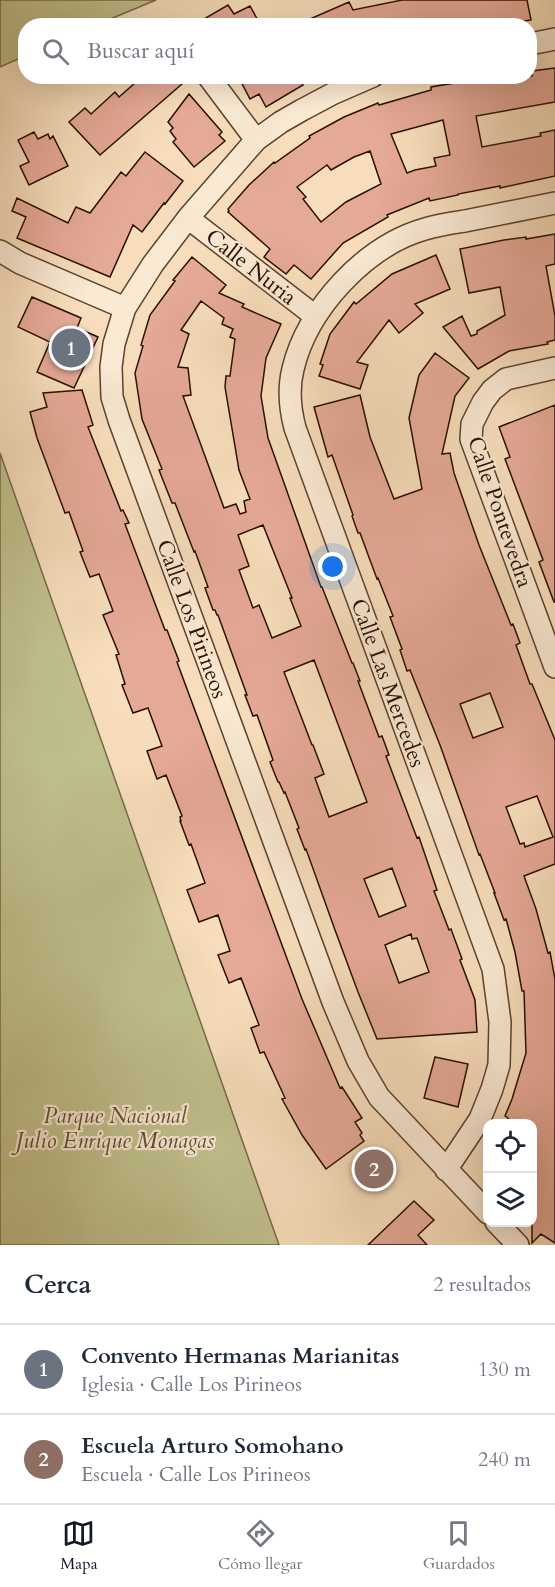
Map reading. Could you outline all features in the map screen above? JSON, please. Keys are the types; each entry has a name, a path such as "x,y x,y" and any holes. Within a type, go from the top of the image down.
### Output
{"street":[{"path":"537,43 555,39"},
{"path":"213,84 256,140"},
{"name":"Calle Los Pirineos","path":"355,84 303,110 256,140 188,218 153,264 125,308 114,344 111,367 112,397 333,1002 358,1061 379,1097 483,1208"},
{"name":"Calle Las Mercedes","path":"446,1170 480,1119 499,1065 501,1022 493,969 295,428 290,394 292,370 303,339 315,316 355,269 379,252 403,237 425,229 555,203"},
{"name":"Calle Nuria","path":"188,218 315,316"},
{"path":"0,251 20,263 125,308"},
{"name":"Calle Pontevedra","path":"555,368 506,379 492,390 472,424 471,439 555,667"},
{"path":"501,1227 518,1245"}],"green space":[{"path":"0,0 156,0 113,18 18,18 18,59 0,67"},
{"name":"Parque Nacional Julio Enrique Monagas","path":"0,453 279,1245 0,1245"}],"building":[{"path":"402,0 527,0 531,18 312,18 349,2 353,10"},
{"path":"228,5 234,14 250,6 257,18 206,18"},
{"path":"555,68 555,102 476,116 482,147 541,136 540,133 555,130 555,176 430,201 429,198 387,215 388,217 343,243 311,279 294,265 286,274 264,257 270,249 228,212 228,209 249,185 274,162 310,138 309,136 344,117 378,103 379,105 431,90 431,87 449,84 537,84 537,70","holes":["443,120 450,155 434,158 436,166 407,173 391,134","370,151 381,184 346,202 321,222 303,199 306,197 297,187 327,165 331,170"]},
{"path":"134,84 182,84 100,155 69,122 85,108 91,114 115,92 119,97"},
{"path":"242,84 303,85 266,107 259,94 250,99"},
{"path":"189,94 222,132 219,135 225,141 194,167 173,142 176,139 170,131 173,128 168,122"},
{"path":"34,132 38,139 48,134 50,139 53,136 68,166 29,185 20,166 29,162 18,140"},
{"path":"145,152 183,181 142,232 133,225 110,277 17,238 26,217 12,211 17,198 68,223 76,207 90,213 121,172 126,176"},
{"path":"555,234 555,264 546,266 555,316 555,340 547,342 548,344 509,351 478,369 443,327 462,316 471,336 505,315 500,287 469,293 460,249 504,240"},
{"path":"436,255 450,289 415,304 423,313 399,333 389,320 357,362 368,365 360,389 319,376 323,365 320,364 330,334 354,302 356,304 392,274"},
{"path":"192,257 226,285 219,293 244,304 242,307 281,324 266,358 261,396 268,438 321,587 360,681 358,681 379,737 382,736 389,755 386,756 417,838 419,837 437,890 434,891 462,959 460,960 475,1000 477,1032 377,1039 358,992 297,829 299,828 270,762 273,760 257,715 253,716 218,615 213,610 205,588 208,587 195,551 175,503 172,503 159,470 162,469 142,419 135,373 143,346 141,345 150,315 175,281 173,280","holes":["201,301 224,318 222,324 233,329 230,337 235,339 230,376 226,376 225,387 239,470 250,499 244,501 246,512 240,514 236,504 224,508 183,396 191,395 188,368 178,367 189,334 181,330","263,525 301,626 272,638 259,605 253,608 239,570 249,566 238,535","314,660 367,802 329,817 315,778 324,774 284,672","392,868 406,906 379,917 364,879","411,934 412,939 417,938 429,972 399,983 385,945"]},
{"path":"32,297 81,318 77,328 98,337 74,388 37,372 50,342 18,327"},
{"path":"435,353 469,378 455,396 442,454 450,453 454,473 479,545 511,625 513,624 520,643 516,645 530,684 532,684 555,740 555,864 524,876 548,953 550,952 555,979 555,1243 541,1234 532,1243 532,1227 537,1227 537,1119 508,1119 505,1116 526,1053 524,991 522,991 506,919 504,920 479,855 440,745 410,670 407,671 400,650 402,649 390,617 393,616 360,533 358,533 332,455 328,457 314,407 360,395 370,437 394,499 422,489 409,418 419,375","holes":["490,693 503,727 473,738 460,704","537,796 553,837 525,847 524,843 520,844 506,807"]},
{"path":"82,390 93,425 88,427 121,511 123,510 129,523 125,524 179,661 177,662 302,999 340,1088 342,1087 362,1118 355,1122 364,1141 326,1169 302,1135 282,1099 285,1098 264,1052 260,1053 251,1028 259,1025 241,978 229,983 218,955 230,951 218,915 199,922 187,890 205,883 180,821 182,816 166,775 157,779 147,751 162,746 148,708 133,713 122,685 125,684 116,655 119,654 103,615 113,611 99,574 90,577 80,552 83,551 69,512 65,513 37,438 30,412 47,407 43,393"},
{"path":"555,405 554,602 539,562 543,560 505,459 510,457 499,427"},
{"path":"435,1057 468,1064 458,1107 424,1098"},
{"path":"414,1201 434,1220 418,1235 427,1245 368,1245"}],"place":[{"name":"Convento Hermanas Marianitas","path":"71,348"},
{"name":"Escuela Arturo Somohano","path":"374,1169"}]}
